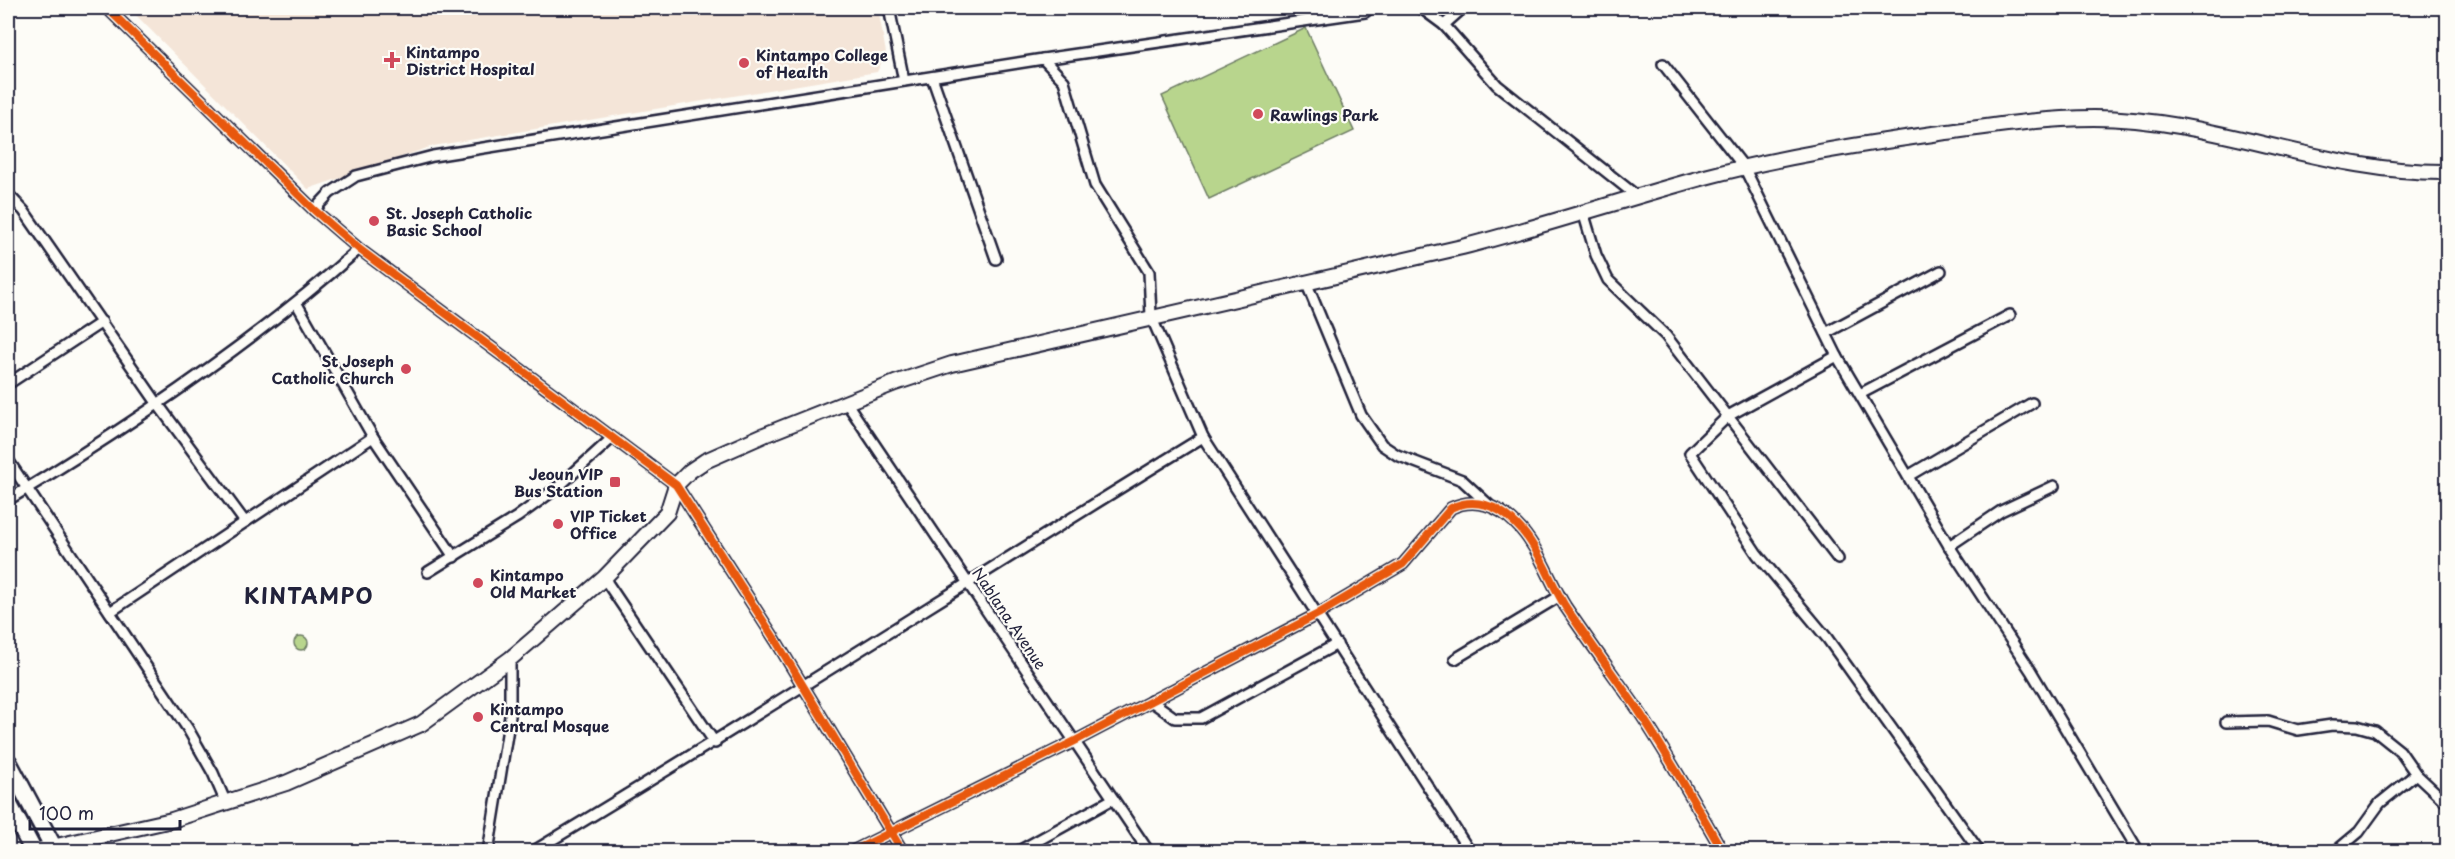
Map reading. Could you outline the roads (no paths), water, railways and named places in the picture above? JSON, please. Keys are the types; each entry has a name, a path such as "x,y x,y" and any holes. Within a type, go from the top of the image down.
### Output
{"highway":[{"path":"8,762 54,848"},
{"path":"8,803 32,851"}],"main road":[{"path":"32,851 54,848 172,820 226,803 315,772 421,724 510,659 604,578 667,513 676,485 705,461 846,402 952,364 1151,316 1462,247 1744,167 1842,147 1994,126 2093,118 2169,124 2312,157 2392,170 2448,172"}],"street":[{"path":"107,8 314,210 358,249 676,485 903,852"},
{"path":"889,8 904,81"},
{"path":"314,210 330,193 356,176 432,156 1043,59 1365,12 1370,8"},
{"path":"1421,8 1444,25 1497,85 1638,197"},
{"path":"1444,25 1463,8"},
{"path":"1043,59 1064,81 1095,185 1149,272 1151,316 1203,437 1470,852"},
{"path":"1663,64 1744,167 1838,356 1949,546 2031,671 2139,852"},
{"path":"932,77 996,259"},
{"path":"8,194 24,211 157,403 245,522"},
{"path":"1584,214 1596,255 1608,280 1666,336 1838,559"},
{"path":"8,500 157,403 297,304 358,249"},
{"path":"1826,333 1941,271"},
{"path":"1306,282 1361,415 1371,432 1382,445 1398,455 1462,480 1489,505 1517,524 1560,596 1636,708 1723,852"},
{"path":"297,304 373,437 454,557"},
{"path":"1860,394 2010,315"},
{"path":"8,384 102,322"},
{"path":"1838,356 1728,416 1690,453 1757,554 1827,638 1980,852"},
{"name":"Nablana Avenue","path":"846,402 1149,852"},
{"path":"1908,476 2032,403"},
{"path":"110,612 373,437"},
{"path":"532,852 715,743 968,581 1203,437"},
{"path":"429,572 517,517 557,488 611,439"},
{"path":"8,460 188,729 213,773 226,803"},
{"path":"1949,546 2001,511 2055,486"},
{"path":"851,852 1075,741 1318,614 1403,564 1451,508 1468,502 1489,505"},
{"path":"604,578 715,743"},
{"path":"1455,659 1560,596"},
{"path":"1151,700 1174,718 1201,718 1337,644"},
{"path":"488,852 510,716 510,659"},
{"path":"2226,722 2268,721 2298,730 2332,725 2357,726 2375,731 2400,751 2415,774 2448,804"},
{"path":"2335,852 2359,832 2380,803 2415,774"},
{"path":"1017,852 1113,799"}],"place":[{"name":"Kintampo District Hospital","path":"392,60"},
{"name":"Kintampo College of Health","path":"744,63"},
{"name":"Rawlings Park","path":"1258,114"},
{"name":"St. Joseph Catholic Basic School","path":"374,221"},
{"name":"St Joseph Catholic Church","path":"406,369"},
{"name":"Jeoun VIP Bus Station","path":"615,482"},
{"name":"VIP Ticket Office","path":"558,524"},
{"name":"Kintampo Old Market","path":"478,583"},
{"name":"Kintampo Central Mosque","path":"478,717"}],"district":[{"name":"KINTAMPO","path":"309,595"}]}
